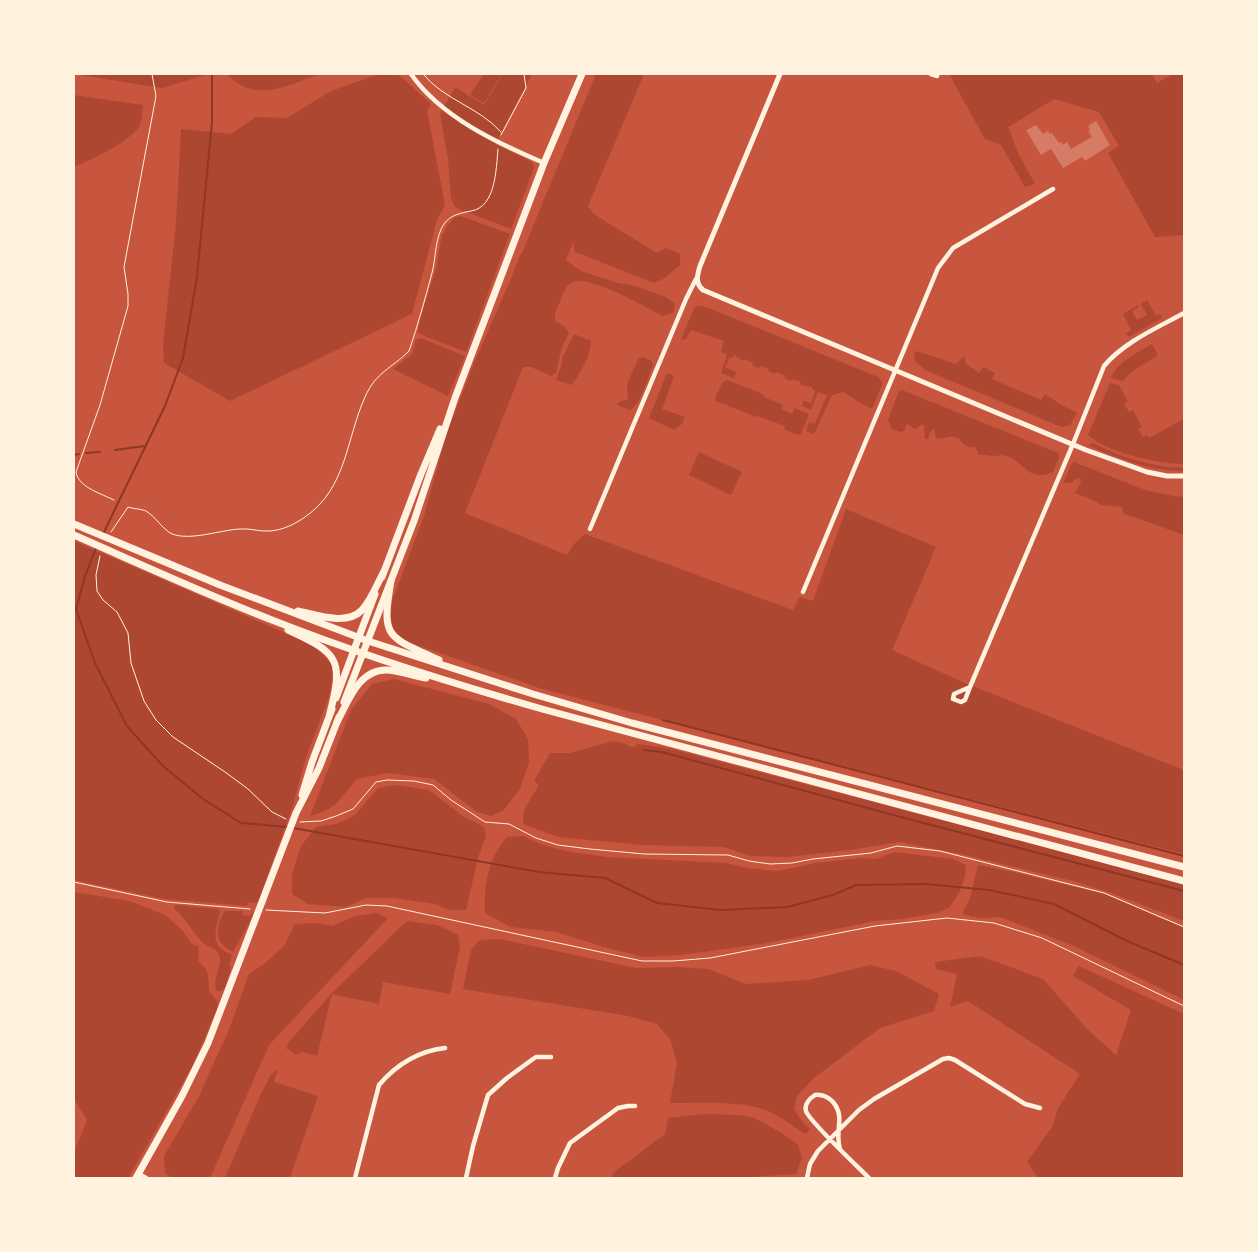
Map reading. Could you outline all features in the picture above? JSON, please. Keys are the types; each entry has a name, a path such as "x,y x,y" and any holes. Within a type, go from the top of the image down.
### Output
{"main road":[{"path":"297,810 319,768 364,653 421,500 453,401 544,163 582,74"},
{"path":"137,1176 193,1076 208,1043 287,838 312,762 358,637 431,450 453,401"},
{"path":"74,524 264,602 368,641 533,694 632,723 1184,867"},
{"path":"74,535 257,614 354,650 448,681 550,711 1184,881"},
{"path":"264,602 323,616 346,618 360,612 365,606 383,573"},
{"path":"391,580 386,619 391,634 403,644 473,675"},
{"path":"257,614 318,645 331,655 337,670 330,714"},
{"path":"337,722 361,681 373,672 387,670 448,681"}],"street":[{"path":"411,74 427,93 443,106 498,143 544,163"},
{"path":"590,529 780,74"},
{"path":"803,592 938,268 953,248 1053,189"},
{"path":"696,279 699,287 703,290 1073,444 1147,472 1167,476 1184,476"},
{"path":"970,687 1104,366 1111,357 1122,349 1184,313"},
{"path":"355,1178 379,1085 388,1074 408,1061 432,1050 445,1048"},
{"path":"466,1178 488,1095 507,1078 536,1057 551,1057"},
{"path":"807,1178 810,1164 818,1151 859,1110 874,1099 943,1059 955,1060 1025,1104 1040,1108"},
{"path":"840,1149 838,1139 839,1112 830,1099 820,1094 810,1098 806,1106 808,1115 830,1139 840,1149 870,1178"},
{"path":"555,1178 570,1143 618,1108 635,1106"},
{"path":"137,1176 146,1178"}],"path":[{"path":"114,500 84,485 78,480 76,472 100,405 128,306 124,267 156,96 152,74"},
{"path":"423,74 448,96 490,120 502,132"},
{"path":"128,507 146,511 166,530 182,536 242,528 255,531 276,530 295,524 318,507 329,495 339,475 365,396 378,376 402,358 409,350 444,224 450,218 484,206 490,194 496,175 498,143 526,88 524,74"},
{"path":"99,559 95,582 97,591 103,600 117,612 128,633 131,664 144,701 156,720 169,734 248,789 272,812 284,819 301,823 328,818 353,809 376,782 387,780 414,782 432,785 485,822 509,824 536,838 558,845 625,853 728,855 770,864 870,853 897,846 915,847 1104,892 1184,927"},
{"path":"74,882 167,902 255,910"},
{"path":"265,910 324,914 366,905 387,906 642,961 710,958 913,920 946,918 994,923 1042,938 1184,1006"}],"shaded area":[{"path":"74,74 208,74 162,88"},
{"path":"227,74 319,74 272,90 260,90 238,83"},
{"path":"379,74 398,74 431,104 427,110 445,205 437,220 412,314 230,401 164,363 163,344 176,224 181,129 231,134 256,117 287,118 331,91"},
{"path":"484,74 501,75 484,103 470,95"},
{"path":"500,74 532,74 495,144 533,163 534,168 511,229 454,206 451,197 448,159 440,114 455,87 484,105 502,75"},
{"path":"596,74 644,74 588,206 593,213 603,220 657,253 666,248 680,254 680,265 665,278 654,283 575,252 573,243 566,260 581,271 618,283 632,285 666,297 675,304 674,312 663,316 617,292 589,282 579,281 569,284 555,315 555,321 564,326 569,333 562,347 556,373 551,376 531,367 523,367 465,513 567,555 574,544 585,534 793,610 799,597 813,601 846,509 936,547 892,650 960,681 1184,770 1184,854 542,689 408,642 394,630 391,621 392,601 424,516 446,435 475,361"},
{"path":"949,74 1152,74 1157,83 1173,74 1184,74 1184,235 1155,237 1108,153 1119,146 1099,112 1054,99 1008,127 1019,155 1035,184 1025,187 1001,145 985,139"},
{"path":"74,95 143,105 140,125 136,131 120,143 74,167"},
{"path":"461,216 510,234 466,352 418,332 419,322 436,269 441,239 447,226 454,218"},
{"path":"1147,300 1156,316 1160,314 1162,318 1129,337 1126,333 1131,330 1123,314 1138,305 1139,307 1132,311 1137,320 1147,315 1141,304"},
{"path":"697,306 706,307 878,377 882,385 872,409 843,392 832,395 814,434 806,431 809,422 815,424 827,395 818,392 811,410 802,406 804,400 811,403 815,391 812,387 807,387 800,384 801,382 792,379 791,381 784,378 785,376 776,372 775,374 761,366 759,368 752,365 753,363 745,359 743,361 734,355 733,358 730,357 725,367 736,372 734,378 721,373 727,354 721,352 724,341 691,330 686,339 681,340 694,308"},
{"path":"574,334 591,341 591,346 582,370 572,385 556,380 562,364 562,358"},
{"path":"421,338 465,356 448,396 393,369 412,354 416,340"},
{"path":"1152,344 1157,356 1131,372 1123,381 1111,378 1123,362"},
{"path":"917,351 956,364 965,356 965,363 979,373 983,367 995,373 992,379 1041,400 1045,394 1077,413 1070,425 1059,426 925,370 915,361 914,354"},
{"path":"643,357 652,361 653,365 638,402 630,410 617,405 620,401 627,400 627,384 638,359"},
{"path":"667,373 674,376 662,409 685,417 682,424 674,430 649,418"},
{"path":"727,380 765,395 764,397 783,405 781,409 792,414 795,408 809,414 801,434 798,435 784,429 785,426 716,401 715,398 722,383"},
{"path":"1110,383 1119,385 1128,402 1124,404 1129,412 1133,410 1142,427 1138,429 1143,437 1147,435 1149,438 1184,419 1184,464 1147,460 1120,452 1088,435"},
{"path":"902,390 1058,453 1059,458 1053,472 1038,475 1032,473 1010,457 1003,455 979,455 975,447 965,445 957,438 936,438 934,429 930,432 928,439 925,438 924,426 922,424 915,429 907,424 904,431 901,432 892,429 888,420 899,391"},
{"path":"1093,443 1137,461 1160,466 1184,468 1184,471 1160,469 1136,463 1089,446"},
{"path":"699,452 742,472 731,495 689,475"},
{"path":"1074,462 1145,490 1184,497 1184,535 1123,514 1122,507 1101,505 1075,493 1081,482 1080,479 1078,478 1070,483 1063,483"},
{"path":"74,541 308,643 318,650 332,665 329,697 306,757 292,808 258,902 248,903 247,906 164,899 74,880"},
{"path":"394,679 489,704 516,719 528,739 529,762 520,789 503,811 491,816 477,812 434,779 387,773 357,779 336,804 325,811 310,816 351,710 372,684"},
{"path":"613,741 634,747 639,744 672,749 1184,884 1184,921 1114,894 1073,881 961,854 899,842 787,857 750,856 724,847 642,845 558,837 523,824 524,810 539,785 534,781 550,753 570,753"},
{"path":"396,785 429,790 464,817 484,827 486,836 478,858 466,910 450,910 435,904 393,898 366,898 346,907 308,904 292,894 292,874 301,846 316,827 336,824 354,816 378,788"},
{"path":"523,836 565,851 606,857 726,863 747,868 778,871 815,863 862,858 876,859 894,852 953,859 966,865 960,891 950,907 937,913 903,919 875,921 767,943 681,955 644,957 556,932 510,927 485,913 485,892 488,872 495,854 507,837"},
{"path":"978,865 1105,894 1184,928 1184,1000 1074,946 1000,917 980,918 962,914 970,898"},
{"path":"74,892 129,901 165,915 182,930 192,944 199,947 198,961 206,969 209,991 218,1002 217,1009 192,1067 128,1178 74,1178 74,1152 87,1120 74,1099"},
{"path":"175,905 219,909 215,938 220,947 232,955 229,964 231,967 229,976 222,991 217,991 216,987 220,960 218,953 202,942 174,908"},
{"path":"224,911 242,911 243,915 249,916 255,912 233,952 222,944 219,939 218,929"},
{"path":"376,913 388,918 269,1045 210,1178 172,1178 165,1173 164,1156 199,1096 230,1027 249,974 264,964 284,946 295,924 317,923 332,926 355,916"},
{"path":"407,921 437,925 458,935 460,947 450,994 383,982 379,1004 332,994 317,1056 302,1052 296,1055 286,1048 289,1042 332,993"},
{"path":"500,939 636,968 679,967 709,969 745,984 808,980 870,965 896,971 939,994 934,1011 880,1028 814,1078 797,1096 794,1109 803,1123 810,1129 805,1134 778,1116 758,1107 720,1103 670,1103 677,1063 670,1039 657,1024 628,1016 463,989 471,950 480,940"},
{"path":"980,956 1043,979 1087,1029 1116,1055 1131,1010 1073,976 1079,966 1184,1014 1184,1178 1038,1178 1027,1162 1052,1127 1058,1108 1080,1074 968,1001 950,1007 957,974 936,969 935,962"},
{"path":"278,1068 274,1082 318,1096 290,1178 225,1178 260,1096 270,1076"},
{"path":"704,1114 740,1115 755,1118 783,1134 798,1145 802,1158 796,1174 735,1178 612,1178 613,1173 665,1134 668,1118"}],"building":[{"path":"1096,121 1110,145 1085,161 1082,157 1063,168 1051,149 1041,155 1026,130 1036,125 1043,134 1048,131 1050,134 1052,133 1059,143 1061,142 1063,145 1067,142 1071,149 1092,137 1088,131 1090,130 1088,126"}],"waterway":[{"path":"103,534 165,406 183,358 197,277 212,122 212,74"},
{"path":"115,450 145,446"},
{"path":"86,453 100,452"},
{"path":"74,455 79,454"},
{"path":"96,548 85,576 76,609 95,663 127,726 162,765 203,799 241,823 288,827"},
{"path":"663,720 1184,856"},
{"path":"644,750 662,752 1184,891"},
{"path":"293,828 539,872 605,878 657,903 721,910 787,907 833,895 856,885 926,884 989,890 1054,904 1127,941 1184,965"}]}
